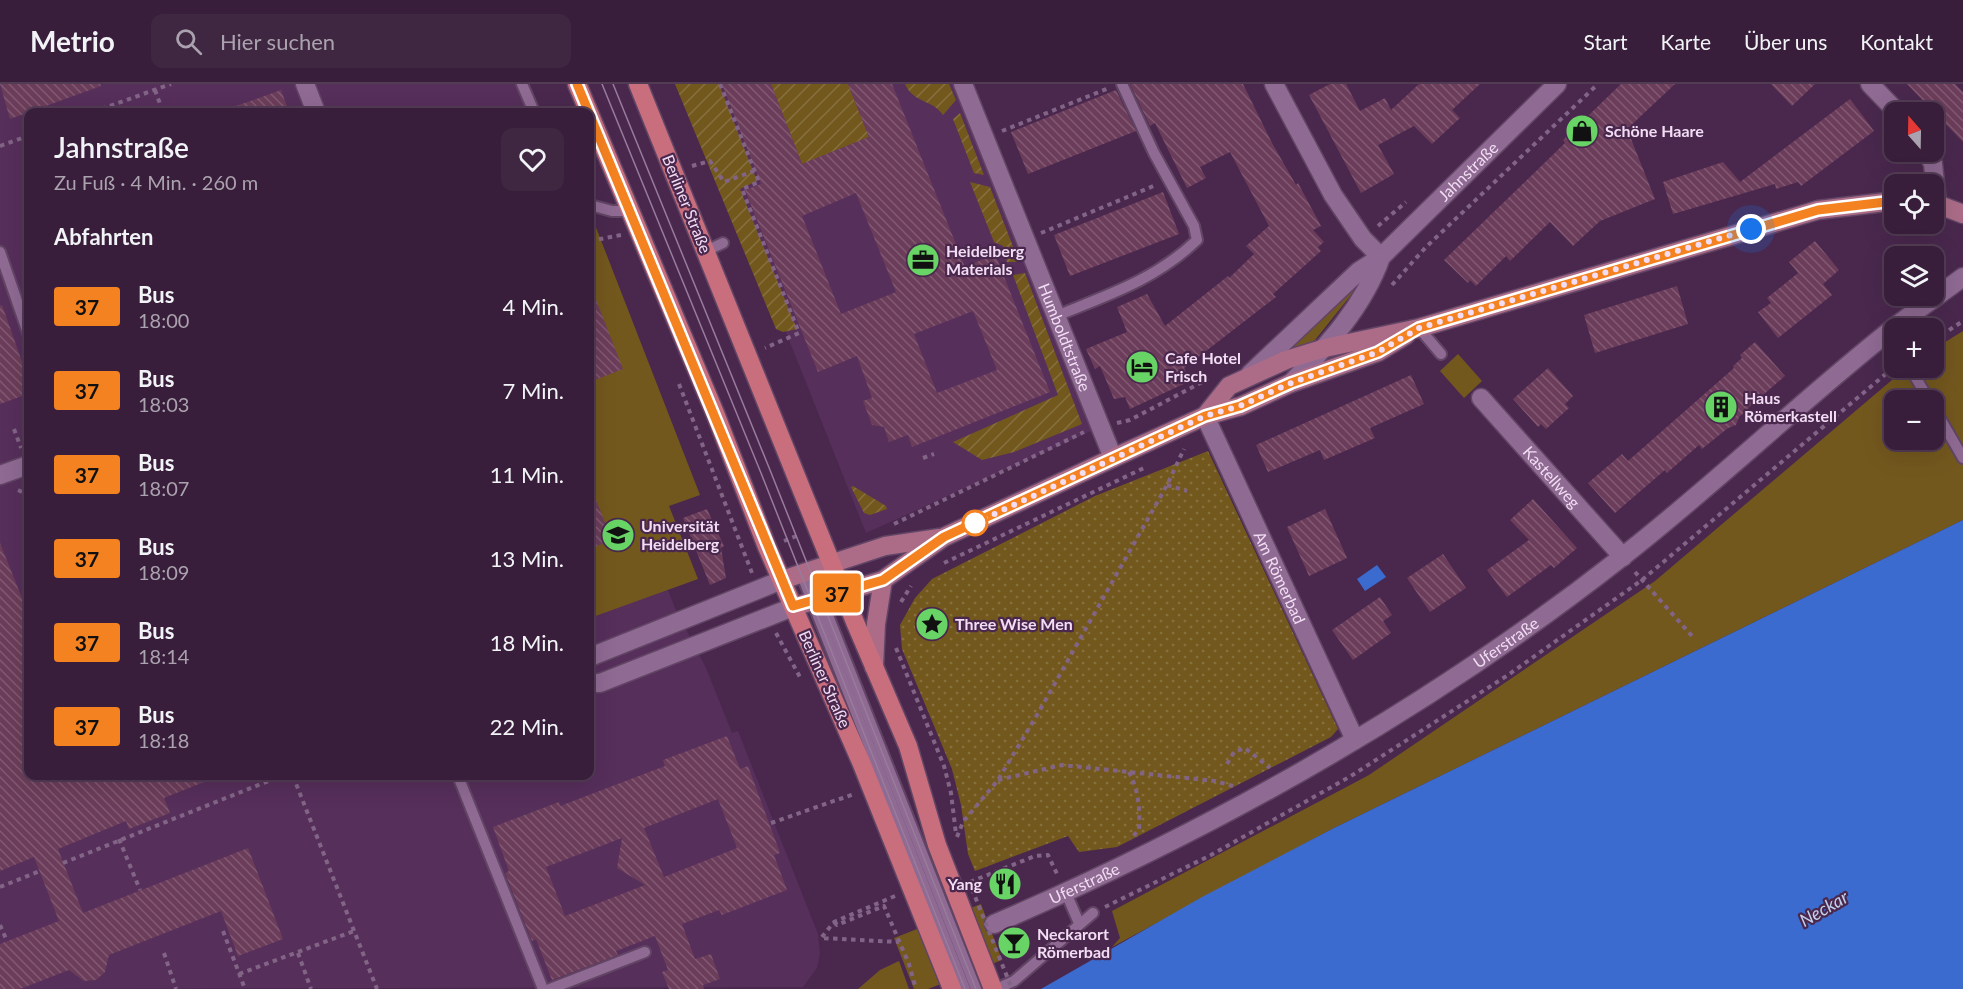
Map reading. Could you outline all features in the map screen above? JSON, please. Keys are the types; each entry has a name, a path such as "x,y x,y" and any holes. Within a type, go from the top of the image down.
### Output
{"main road":[{"name":"Berliner Straße","path":"577,84 587,108"},
{"name":"Berliner Straße","path":"638,84 714,247 816,528 908,746 944,900"},
{"name":"Berliner Straße","path":"594,125 724,435 767,547 861,762 944,900"},
{"path":"944,900 952,989"},
{"path":"944,900 994,989"}],"street":[{"path":"305,84 314,108"},
{"name":"Humboldtstraße","path":"963,84 1113,458"},
{"path":"1274,84 1332,195 1363,238 1381,257"},
{"name":"Jahnstraße","path":"1250,374 1359,271 1381,257 1557,84"},
{"path":"1870,84 1887,102"},
{"path":"1944,202 1963,199"},
{"path":"1325,348 1419,328 1818,210 1884,202"},
{"path":"1944,207 1963,214"},
{"name":"Jahnstraße","path":"594,683 600,683 793,606 883,580 944,537 1205,416 1240,406 1291,383 1325,348 1374,279 1381,257"},
{"name":"Uferstraße","path":"1914,318 1963,277"},
{"path":"1291,383 1378,352 1419,328"},
{"name":"Uferstraße","path":"994,924 1127,864 1256,798 1355,740 1527,628 1623,557 1884,343"},
{"name":"Jahnstraße","path":"1205,416 1229,386 1250,374 1325,348"},
{"name":"Kastellweg","path":"1481,398 1623,557"},
{"name":"Am Römerbad","path":"1205,416 1355,740"},
{"path":"0,475 24,466"},
{"name":"Jahnstraße","path":"594,655 782,580 885,546 944,537"},
{"path":"874,667 876,624 883,580"}],"lane":[{"path":"522,84 532,108"},
{"path":"1056,316 1143,280 1174,262 1197,240 1194,226 1120,84"},
{"path":"594,206 612,211 630,211"},
{"path":"0,252 24,321"},
{"path":"1419,328 1441,354"},
{"path":"1944,425 1963,458"},
{"path":"806,572 944,900 976,989"},
{"path":"460,780 543,989"},
{"path":"1066,893 1079,923"},
{"path":"944,900 965,989"},
{"path":"994,989 1014,981 1079,923 1094,913"},
{"path":"550,989 645,952"}],"path":[{"path":"104,108 171,84"},
{"path":"720,84 759,183 742,189 799,333 765,348"},
{"path":"984,138 1120,84"},
{"path":"1390,287 1426,247 1598,84"},
{"path":"155,90 162,108"},
{"path":"0,146 24,137"},
{"path":"692,166 710,161 724,182 754,171"},
{"path":"1025,239 1168,180"},
{"path":"594,240 622,235"},
{"path":"1944,333 1963,321"},
{"path":"887,527 1090,429 1130,420 1210,378"},
{"path":"894,640 944,766 951,793 956,838 972,808 998,780 1167,485 1184,449 1174,454"},
{"path":"923,458 934,454"},
{"path":"933,568 1153,464"},
{"path":"1167,485 1187,491"},
{"path":"746,556 816,528"},
{"path":"1638,575 1692,636"},
{"path":"898,609 911,586 918,580"},
{"path":"1227,764 1234,752 1245,748 1269,766"},
{"path":"998,780 1062,765 1215,781 1256,798"},
{"path":"1127,864 1126,842 1139,830 1140,810 1138,789 1129,771"},
{"path":"63,863 271,780"},
{"path":"294,780 377,989"},
{"path":"771,824 854,794"},
{"path":"119,839 140,890"},
{"path":"969,882 1035,856 1048,855 1066,893"},
{"path":"0,887 40,871"},
{"path":"895,896 834,922 821,938 899,942"},
{"path":"944,900 1012,989"},
{"path":"834,922 837,925 884,906 916,989"},
{"path":"0,925 7,941"},
{"path":"223,931 245,989"},
{"path":"239,975 354,932"},
{"path":"164,953 176,989"},
{"path":"298,953 311,989"}],"shaded area":[{"name":"Universität Heidelberg","path":"0,84 529,84 539,108 24,108 24,780 594,780 594,265 618,463 675,608 706,668 732,733 738,731 818,934 820,953 817,968 803,987 0,989"},
{"path":"675,84 719,84 757,181 740,189 797,329 783,332 776,329"},
{"path":"687,84 966,84 1109,423 866,533"},
{"path":"771,84 848,84 869,137 802,164"},
{"path":"905,84 949,84 956,100 943,115 934,106 913,95"},
{"path":"960,113 984,175 974,173 953,119"},
{"path":"970,182 990,187 1019,262 1007,262 1003,246 994,242"},
{"path":"594,222 700,495 669,506 698,579 594,617"},
{"path":"1025,273 1082,424 1014,452 982,460 953,442 1058,395 1013,275"},
{"path":"1367,275 1311,345 1287,353"},
{"path":"1963,331 1963,520 1332,829 1112,947 1120,938 1112,911 1369,775 1655,581 1894,378 1944,378 1944,343"},
{"path":"1458,354 1482,381 1464,398 1440,371"},
{"path":"1208,451 1338,729 1331,737 1117,847 1079,852 1068,836 975,871 968,854 961,805 952,769 902,649 900,625 915,598 932,579 1095,496"},
{"path":"853,486 886,506 887,509 870,515 864,513 851,487"},
{"path":"981,904 1002,960 928,989 914,989 894,938"},
{"path":"899,961 909,989 858,989 880,970"}],"water":[{"name":"Neckar","path":"1963,520 1963,989 1041,989 1202,897 1332,829"},
{"path":"1377,565 1386,577 1365,591 1357,579"}],"building":[{"path":"0,84 100,84 101,86 40,108 24,108 24,114 10,119"},
{"name":"Heidelberg Materials","path":"722,84 771,84 802,164 869,137 848,84 892,84 965,267 995,254 1050,392 912,447 908,435 889,442 884,427 872,425 863,401 872,398 857,356 818,372 745,190 761,184","holes":["856,193 896,292 841,314 802,216","973,311 997,370 937,393 914,334"]},
{"path":"1130,84 1243,84 1272,143 1296,185 1298,183 1321,226 1313,230 1324,242 1318,247 1321,251 1273,294 1276,297 1184,368 1190,381 1130,409 1125,397 1114,399 1100,366 1095,369 1086,349 1127,332 1117,307 1147,294 1165,326 1228,276 1229,278 1254,254 1246,246 1269,226 1230,152 1200,167 1206,178 1187,188 1155,123 1150,126"},
{"path":"1330,84 1346,84 1360,111 1385,98 1391,110 1419,84 1480,84 1452,110 1460,118 1432,144 1414,126 1378,145 1394,174 1361,193 1309,95"},
{"path":"1621,84 1675,84 1627,129 1655,199 1600,221 1573,246 1550,222 1510,261 1506,256 1476,286 1470,280 1468,283 1444,260 1565,143 1563,140"},
{"path":"1771,84 1815,84 1792,106"},
{"path":"1907,84 1955,84 1963,92 1963,142 1944,122 1944,102 1924,102"},
{"path":"281,90 288,108 231,108"},
{"path":"1116,90 1136,131 1028,174 1011,132"},
{"path":"1850,99 1874,131 1801,186 1798,182 1776,189 1775,184 1673,214 1663,182 1723,162 1740,182"},
{"path":"1163,192 1179,234 1070,276 1054,235"},
{"path":"1815,241 1839,270 1823,284 1832,295 1778,338 1758,312 1771,303 1767,298 1798,273 1789,262"},
{"path":"1677,286 1688,324 1595,353 1584,315"},
{"path":"594,295 623,369 594,380"},
{"path":"2,305 24,368 24,395 0,404 0,306"},
{"path":"1755,342 1785,376 1739,417 1736,425 1728,428 1702,449 1699,445 1667,473 1665,470 1615,513 1588,483 1622,454 1628,461 1734,368 1733,366 1742,358 1740,355"},
{"path":"1548,368 1573,396 1565,404 1569,408 1546,429 1541,424 1538,427 1513,399"},
{"path":"1411,375 1424,404 1370,428 1375,438 1324,460 1320,450 1268,472 1256,445"},
{"path":"594,495 612,540 594,547"},
{"path":"1533,499 1577,548 1554,568 1551,565 1507,597 1487,570 1529,540 1510,520"},
{"path":"707,509 724,546 721,548 726,578 710,585 683,518"},
{"path":"1325,509 1347,558 1309,576 1287,527"},
{"path":"0,543 24,603 24,780 209,780 164,798 170,813 129,829 126,821 58,849 83,913 248,848 283,939 238,956 221,911 109,955 105,972 96,980 84,981 69,970 20,989 0,989 0,944 59,921 34,857 0,871"},
{"path":"1443,554 1466,588 1430,612 1407,578"},
{"path":"1380,597 1392,615 1383,621 1391,633 1353,660 1332,630"},
{"path":"727,736 740,769 748,766 780,853 774,855 787,890 722,915 719,910 682,924 695,959 711,954 720,979 703,985 704,989 669,989 662,972 668,970 655,936 616,951 618,955 552,980 536,939 532,941 505,873 509,871 493,827 559,802 560,806 665,766 663,760","holes":["718,799 737,848 664,877 644,828","622,838 617,868 645,885 565,916 546,867"]}],"tram line":[{"path":"602,84 761,473 965,989"},
{"path":"613,84 770,470 976,989"}],"bus line":[{"name":"37","path":"577,84 588,108"},
{"name":"37","path":"594,122 793,606 883,580 944,537 1048,488 1205,416 1240,406 1291,383 1378,352 1419,328 1818,210 1842,205 1884,201"}],"place":[{"name":"Schöne Haare","path":"1582,131"},
{"name":"Heidelberg Materials","path":"923,260"},
{"name":"Cafe Hotel Frisch","path":"1142,367"},
{"name":"Haus Römerkastell","path":"1721,407"},
{"name":"Universität Heidelberg","path":"618,535"},
{"name":"Three Wise Men","path":"932,624"},
{"name":"Yang","path":"1005,884"},
{"name":"Neckarort Römerbad","path":"1014,943"}],"route":[{"path":"975,523 1205,416 1240,406 1291,383 1378,352 1419,328 1751,229"}]}
